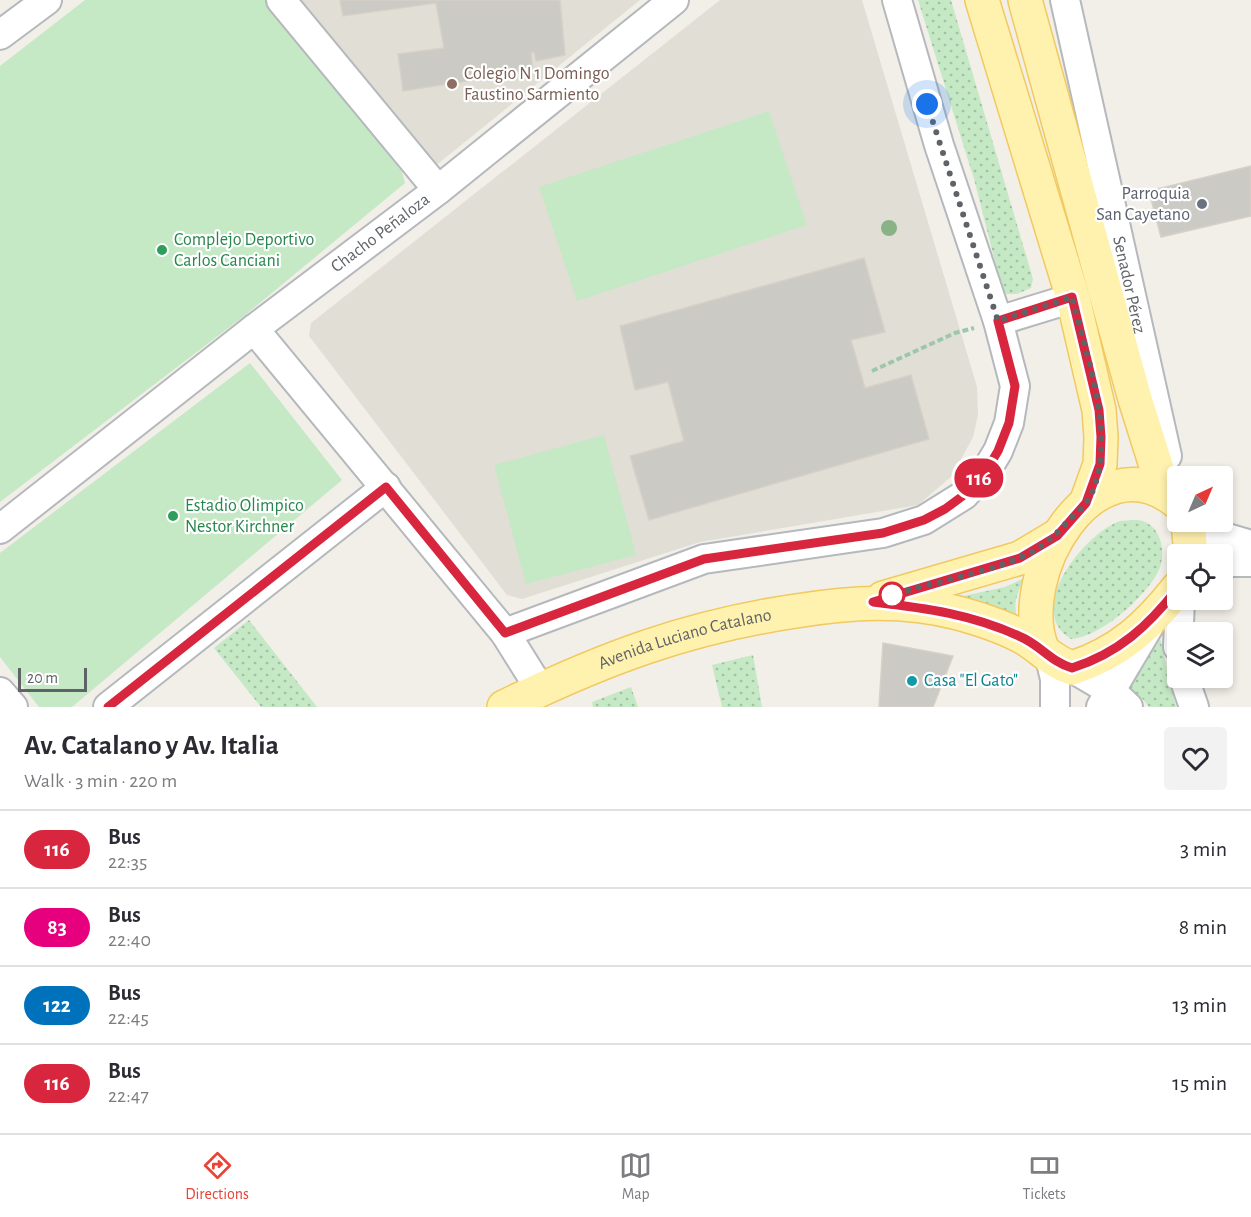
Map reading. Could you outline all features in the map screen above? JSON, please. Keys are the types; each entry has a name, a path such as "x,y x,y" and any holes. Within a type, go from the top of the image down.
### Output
{"main road":[{"path":"982,0 1072,297 1099,410 1100,464 1086,503"},
{"path":"1025,0 1135,399 1167,480"},
{"path":"873,602 1020,558 1057,536 1086,503 1116,487 1134,484 1167,506"},
{"path":"1055,659 1036,627 1036,594 1040,576 1057,536"},
{"path":"873,602 958,613 1023,638 1055,659 1114,650 1152,620 1167,602"},
{"name":"Avenida Luciano Catalano","path":"504,707 580,670 651,644 735,620 832,604 873,602"}],"street":[{"path":"0,35 47,0"},
{"path":"281,0 438,190"},
{"name":"Chacho Peñaloza","path":"0,529 254,329 438,190 674,0"},
{"path":"505,633 704,559 883,533 924,520 945,509 964,495 986,471 998,451 1009,423 1015,386 998,321 939,146 897,0"},
{"name":"Senador Pérez","path":"1065,0 1170,466"},
{"path":"998,321 1072,297"},
{"path":"254,329 505,633 540,689"},
{"path":"108,707 386,487"},
{"path":"1220,532 1251,545"},
{"path":"1233,562 1251,562"},
{"path":"1055,659 1113,702 1152,620"},
{"path":"1055,659 1055,707"},
{"path":"1187,688 1194,707"},
{"path":"0,692 13,707"}],"path":[{"path":"872,370 955,333 998,321"}],"shaded area":[{"name":"Colegio N 1 Domingo Faustino Sarmiento","path":"301,0 640,0 434,167"},
{"path":"720,0 862,0 977,387 978,415 973,437 952,476 918,505 700,542 522,599 507,595 309,336 311,323"}],"green space":[{"name":"Complejo Deportivo Carlos Canciani","path":"85,0 265,0 402,172 405,183 244,316 0,502 0,66"},
{"path":"918,0 951,0 1033,279 1031,288 1017,294 1006,294 1002,289 974,179"},
{"path":"769,111 807,225 577,301 539,187"},
{"name":"Estadio Olimpico Nestor Kirchner","path":"250,363 342,480 72,707 39,707 0,657 0,553"},
{"path":"604,435 636,555 526,584 494,465"},
{"path":"1120,521 1143,521 1156,531 1162,546 1159,570 1140,597 1118,616 1094,632 1071,639 1058,626 1053,610 1056,592 1076,556 1106,528"},
{"path":"1025,578 1016,600 1019,624 959,597 1005,587"},
{"path":"249,620 317,707 261,707 214,648"},
{"path":"1159,634 1167,668 1167,688 1172,688 1176,707 1149,707 1142,698 1117,682"},
{"path":"753,655 762,707 722,707 712,665"},
{"path":"631,687 638,707 593,707 592,702"}],"building":[{"path":"340,0 560,0 565,55 536,61 534,52 531,53 533,71 403,91 398,54 444,48 436,3 343,16"},
{"name":"Parroquia San Cayetano","path":"1251,166 1251,216 1161,237 1149,191"},
{"path":"864,258 885,332 851,340 865,388 911,375 929,439 649,520 630,456 684,441 668,382 635,390 620,326"},
{"name":"Casa \"El Gato\"","path":"883,643 953,656 933,707 879,707"}],"bus line":[{"name":"116","path":"108,707 386,487 505,633 704,559 883,533 924,520 945,509 964,495 986,471 998,451 1009,423 1015,386 998,321 1072,297 1099,410 1101,437 1100,464 1086,503 1057,536 1020,558 873,602 958,613 1023,638 1044,651 1050,658 1072,668 1100,657 1127,642 1150,622 1167,602"}],"place":[{"name":"Colegio N 1 Domingo Faustino Sarmiento","path":"452,84"},
{"name":"Parroquia San Cayetano","path":"1202,204"},
{"name":"Complejo Deportivo Carlos Canciani","path":"162,250"},
{"name":"Estadio Olimpico Nestor Kirchner","path":"173,516"},
{"name":"Casa \"El Gato\"","path":"912,681"}],"route":[{"path":"892,595 890,596 1020,558 1045,544 1057,536 1086,503 1100,464 1099,410 1072,297 998,321 927,104"}]}
